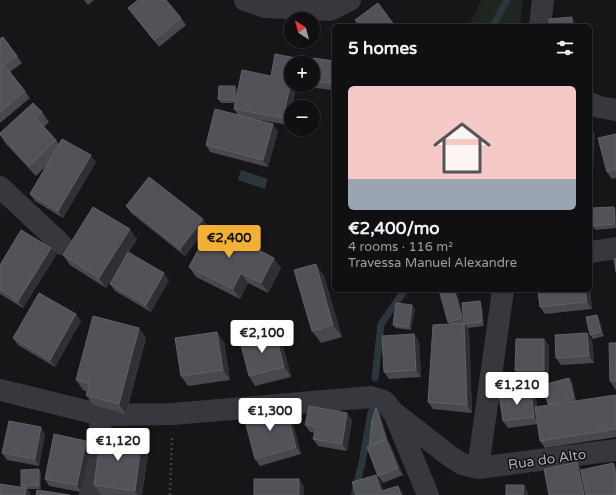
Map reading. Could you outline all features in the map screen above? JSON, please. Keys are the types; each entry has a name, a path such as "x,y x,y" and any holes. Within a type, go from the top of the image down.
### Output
{"street":[{"path":"245,0 265,7 330,10 350,0"},
{"path":"540,24 543,0"},
{"path":"592,104 599,107 616,110"},
{"path":"0,187 61,244"},
{"path":"592,252 616,248"},
{"path":"0,390 102,415 173,414 370,397 384,401 394,412 451,457 462,464 478,468 503,292"},
{"path":"394,412 428,495"},
{"path":"90,495 102,415"},
{"name":"Rua do Alto","path":"478,468 616,450"}],"path":[{"path":"170,495 173,414"}],"shaded area":[{"path":"481,0 523,0 520,24 470,24"},
{"path":"241,170 268,179 265,189 238,180"}],"building":[{"path":"138,0 166,0 181,18 154,40 128,8"},
{"path":"378,3 394,24 358,24 355,20"},
{"path":"572,17 572,24 549,24 549,19"},
{"path":"3,37 17,56 0,68 0,39"},
{"path":"275,54 286,56 284,56 284,92 289,92 287,100 284,100 283,118 234,109 242,70 271,76"},
{"path":"320,59 332,61 332,84 320,82"},
{"path":"5,66 25,91 0,112 0,70"},
{"path":"219,86 235,86 235,100 218,99"},
{"path":"33,103 42,112 36,118 56,140 29,166 0,133"},
{"path":"215,109 273,124 263,160 206,145"},
{"path":"616,134 616,169 607,172 598,138"},
{"path":"62,139 91,155 58,211 30,194"},
{"path":"149,177 203,219 180,249 126,206"},
{"path":"93,207 130,229 99,278 63,255"},
{"path":"614,207 615,224 593,226 592,208"},
{"path":"211,225 274,258 261,283 241,273 233,289 189,267"},
{"path":"21,230 51,248 18,301 0,289 0,265"},
{"path":"128,252 164,273 146,305 110,284"},
{"path":"616,258 616,272 614,259"},
{"path":"316,264 333,325 312,331 294,270"},
{"path":"440,292 455,292 462,318 448,322"},
{"path":"538,292 585,292 587,302 540,307"},
{"path":"39,293 76,314 50,360 13,338"},
{"path":"480,301 482,322 464,324 462,303"},
{"path":"396,303 412,305 409,327 393,325"},
{"path":"597,315 601,332 590,335 586,317"},
{"path":"93,316 139,328 119,404 86,395 90,384 76,380"},
{"path":"464,323 467,405 428,402 433,325"},
{"path":"217,332 223,370 181,376 175,338"},
{"path":"275,332 284,367 249,376 240,341"},
{"path":"587,333 589,356 556,358 555,335"},
{"path":"414,334 416,370 384,372 382,336"},
{"path":"516,339 544,339 544,370 515,370"},
{"path":"609,343 616,343 616,381 610,381"},
{"path":"569,378 574,398 548,404 543,385"},
{"path":"531,391 534,417 503,421 499,395"},
{"path":"616,395 616,429 540,441 535,407"},
{"path":"285,405 296,447 255,459 244,417"},
{"path":"309,406 347,413 342,444 313,439 316,427 305,425"},
{"path":"376,407 386,439 369,446 372,420"},
{"path":"9,421 41,427 35,459 2,453"},
{"path":"101,433 142,438 135,491 94,485"},
{"path":"54,434 86,441 77,485 45,479"},
{"path":"386,439 398,468 378,476 367,447"},
{"path":"577,462 584,495 549,495 544,469"},
{"path":"613,463 616,474 616,495 586,495 581,470"},
{"path":"39,469 39,485 21,486 21,470"},
{"path":"376,475 381,491 398,486 401,495 356,495 352,482"},
{"path":"254,479 299,479 299,495 254,495"},
{"path":"0,484 26,488 25,495 0,495"},
{"path":"506,485 524,485 523,495 506,495"},
{"path":"37,490 70,495 36,495"}],"waterway":[{"path":"494,24 507,0"},
{"path":"375,378 381,324 404,292"},
{"path":"354,495 362,463 371,412"}]}
